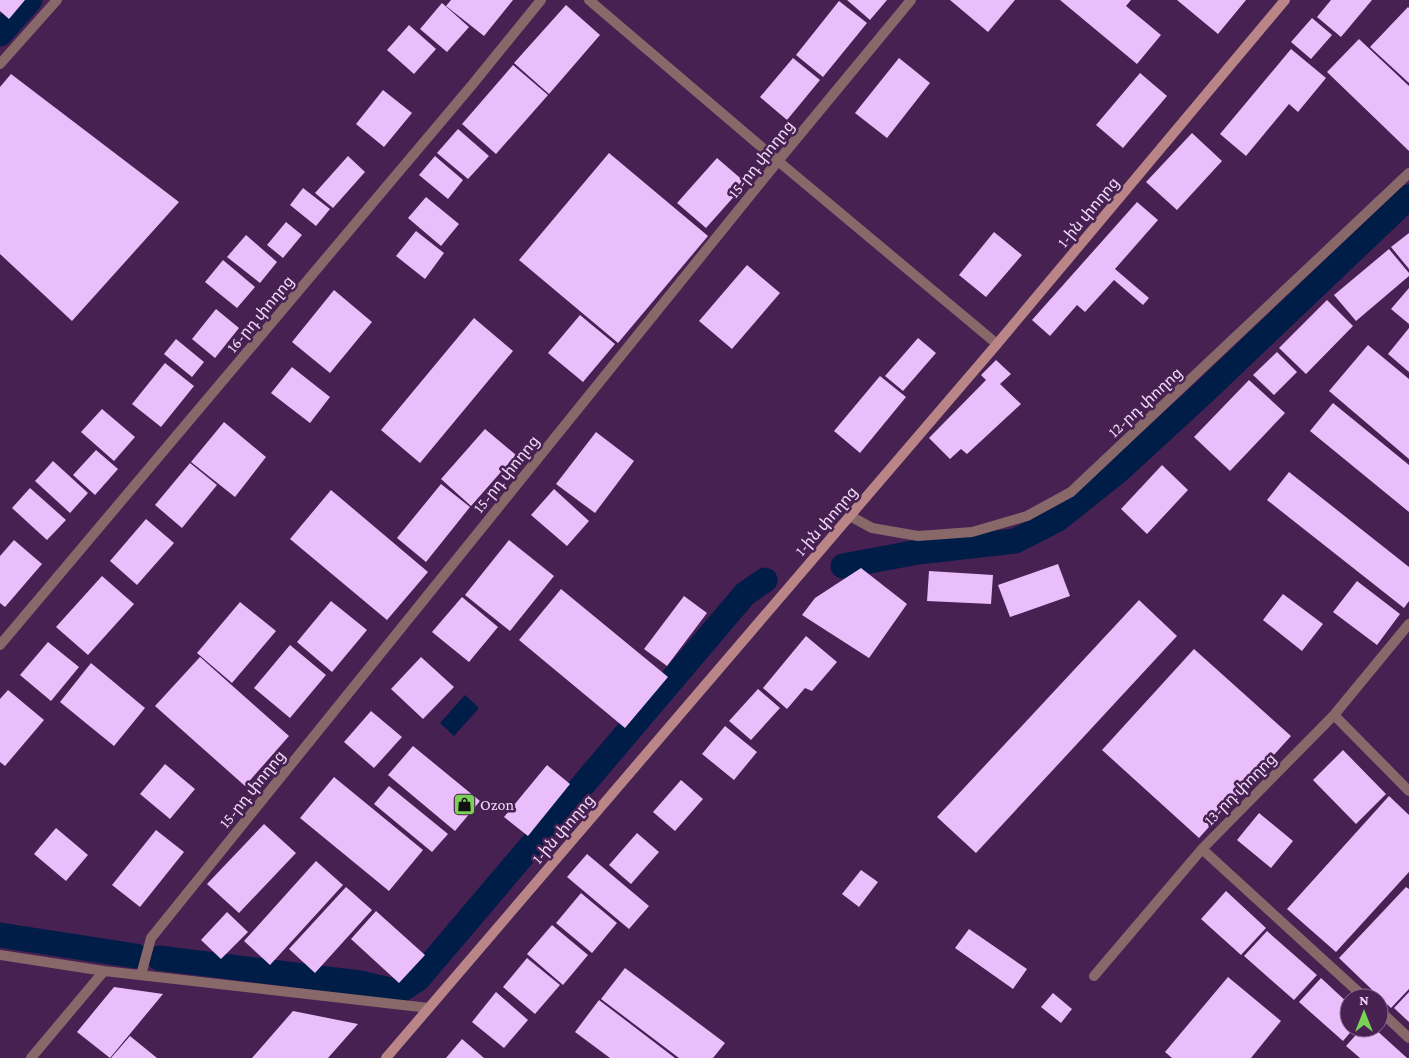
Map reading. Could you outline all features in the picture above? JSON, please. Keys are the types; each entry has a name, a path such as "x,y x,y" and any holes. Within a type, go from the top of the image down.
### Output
{"main road":[{"name":"1-ին փողոց","path":"386,1058 997,344 1286,0"}],"street":[{"path":"0,64 57,0"},
{"name":"16-րդ փողոց","path":"0,645 466,93 541,0"},
{"path":"589,0 997,344"},
{"name":"15-րդ փողոց","path":"141,975 151,938 778,161 911,0"},
{"name":"12-րդ փողոց","path":"850,516 872,528 918,536 972,532 1027,516 1071,492 1409,173"},
{"name":"13-րդ փողոց","path":"1094,976 1202,850 1334,715 1409,624"},
{"path":"1334,715 1409,791"},
{"path":"1202,850 1354,988"},
{"path":"0,955 104,971 429,1008"},
{"path":"32,1058 104,971"},
{"path":"1389,1019 1409,1038"}],"water":[{"path":"465,695 479,708 454,736 440,723"}],"building":[{"path":"0,0 25,0 9,19 0,11"},
{"path":"451,0 513,0 484,36 446,6"},
{"path":"847,0 887,0 870,20"},
{"path":"950,0 1015,0 988,32"},
{"path":"1060,0 1131,0 1126,6 1161,35 1137,64"},
{"path":"1177,0 1246,0 1218,34"},
{"path":"1331,0 1372,0 1341,37 1317,17"},
{"path":"839,1 867,23 823,77 796,55"},
{"path":"442,3 469,27 447,52 420,29"},
{"path":"566,5 600,35 549,94 514,63"},
{"path":"1409,8 1409,83 1370,47"},
{"path":"1312,18 1332,35 1311,59 1291,42"},
{"path":"409,25 436,49 414,74 387,50"},
{"path":"1359,39 1409,86 1409,151 1327,72"},
{"path":"1291,49 1326,78 1298,112 1289,104 1246,156 1220,134"},
{"path":"793,58 820,80 787,120 760,97"},
{"path":"899,58 930,83 887,138 855,113"},
{"path":"513,65 548,95 496,154 462,124"},
{"path":"1140,73 1167,96 1123,148 1096,125"},
{"path":"11,74 179,202 72,321 0,254 0,87"},
{"path":"383,90 412,113 384,147 356,124"},
{"path":"458,129 489,156 468,179 437,153"},
{"path":"1192,133 1222,161 1177,210 1146,182"},
{"path":"609,153 708,236 618,343 519,260"},
{"path":"348,156 365,172 333,208 315,193"},
{"path":"435,156 463,180 448,199 419,175"},
{"path":"717,158 746,183 706,228 677,203"},
{"path":"303,188 330,209 316,226 290,205"},
{"path":"426,197 459,224 441,246 408,218"},
{"path":"1137,202 1158,220 1115,269 1149,298 1143,305 1114,280 1085,312 1077,305 1050,336 1032,320"},
{"path":"286,222 302,235 283,258 267,245"},
{"path":"416,231 444,253 425,279 396,256"},
{"path":"994,232 1022,255 986,297 959,275"},
{"path":"1409,233 1409,269 1391,247"},
{"path":"246,235 277,262 260,283 227,257"},
{"path":"1389,249 1409,273 1409,276 1356,321 1334,295"},
{"path":"223,260 255,287 237,308 205,282"},
{"path":"747,265 780,293 732,349 699,321"},
{"path":"1409,288 1409,324 1391,309"},
{"path":"334,290 372,322 330,373 292,342"},
{"path":"1327,300 1353,326 1306,374 1279,348"},
{"path":"216,309 239,328 215,358 192,339"},
{"path":"580,315 615,344 583,382 548,353"},
{"path":"474,318 513,351 420,463 381,430"},
{"path":"1409,328 1409,372 1388,354"},
{"path":"918,338 936,353 903,391 885,376"},
{"path":"176,339 204,362 192,377 164,354"},
{"path":"1368,345 1409,379 1409,459 1329,391"},
{"path":"1277,352 1297,372 1274,395 1253,375"},
{"path":"996,360 1011,374 1000,384 1021,404 967,454 961,449 950,459 929,438 986,380 981,375"},
{"path":"165,363 194,386 161,427 132,404"},
{"path":"292,367 330,397 310,423 271,393"},
{"path":"880,376 906,397 860,453 834,431"},
{"path":"1249,380 1285,413 1230,471 1194,437"},
{"path":"1333,403 1409,465 1409,512 1310,431"},
{"path":"102,409 135,437 114,461 81,432"},
{"path":"224,422 266,457 235,497 191,462"},
{"path":"485,429 516,455 471,506 441,479"},
{"path":"596,432 634,461 595,513 556,484"},
{"path":"96,450 118,469 95,495 73,475"},
{"path":"53,461 88,493 70,513 35,481"},
{"path":"190,463 217,485 182,528 155,505"},
{"path":"1162,465 1188,490 1147,534 1121,509"},
{"path":"1289,472 1409,567 1409,601 1404,608 1267,500"},
{"path":"441,484 470,507 426,562 397,538"},
{"path":"30,488 66,520 47,540 12,508"},
{"path":"554,489 589,521 567,546 531,515"},
{"path":"331,490 428,572 387,620 290,539"},
{"path":"146,519 174,543 137,585 110,561"},
{"path":"14,540 42,564 5,607 0,603 0,556"},
{"path":"509,540 554,576 510,631 465,595"},
{"path":"1058,564 1070,596 1010,617 998,585"},
{"path":"861,568 907,604 869,658 802,615 815,598"},
{"path":"929,571 993,575 991,604 927,601"},
{"path":"102,576 134,604 88,655 56,627"},
{"path":"1357,581 1400,614 1377,645 1333,612"},
{"path":"561,589 668,677 625,728 519,640"},
{"path":"1283,594 1323,624 1302,651 1263,620"},
{"path":"684,596 707,613 667,666 644,649"},
{"path":"462,597 498,627 469,662 432,632"},
{"path":"1139,600 1177,636 976,853 937,817"},
{"path":"331,601 367,630 332,672 297,642"},
{"path":"240,602 276,631 232,683 197,653"},
{"path":"806,636 837,662 812,691 805,688 787,709 763,688"},
{"path":"48,642 79,667 51,701 20,675"},
{"path":"290,645 326,675 290,718 254,688"},
{"path":"1194,649 1291,736 1199,838 1102,750"},
{"path":"200,657 289,736 245,786 155,706"},
{"path":"421,657 454,687 423,719 391,689"},
{"path":"91,663 145,708 114,746 60,702"},
{"path":"758,689 780,708 751,740 729,721"},
{"path":"8,690 44,720 5,766 0,762 0,699"},
{"path":"371,711 402,737 374,768 344,742"},
{"path":"725,726 757,752 734,780 702,754"},
{"path":"413,746 480,801 455,831 388,775"},
{"path":"1343,750 1386,794 1356,824 1313,780"},
{"path":"165,764 195,789 170,819 140,794"},
{"path":"547,765 570,784 528,836 504,817"},
{"path":"334,777 423,850 389,891 300,818"},
{"path":"681,780 703,799 675,831 653,812"},
{"path":"389,786 448,834 432,852 374,804"},
{"path":"1389,796 1409,815 1409,872 1336,952 1287,909"},
{"path":"1259,813 1293,841 1271,868 1237,840"},
{"path":"264,824 296,853 239,913 207,884"},
{"path":"56,828 88,855 66,881 34,854"},
{"path":"156,830 184,852 140,907 112,885"},
{"path":"637,833 659,852 631,884 609,865"},
{"path":"587,854 649,906 629,929 567,877"},
{"path":"316,861 343,885 270,965 244,941"},
{"path":"861,870 878,882 859,907 842,894"},
{"path":"346,887 372,910 315,973 289,949"},
{"path":"1406,887 1409,889 1409,989 1391,1008 1389,1006 1389,988 1370,988 1339,958"},
{"path":"1226,891 1266,928 1241,955 1201,919"},
{"path":"581,893 617,923 592,953 556,923"},
{"path":"376,911 425,955 399,983 351,939"},
{"path":"227,912 248,932 221,959 201,940"},
{"path":"552,925 588,955 563,985 527,954"},
{"path":"969,929 1027,969 1013,989 955,948"},
{"path":"1267,931 1317,975 1294,1000 1244,956"},
{"path":"527,958 560,985 535,1014 503,987"},
{"path":"625,968 725,1043 713,1058 679,1058 601,999"},
{"path":"1228,977 1281,1021 1251,1058 1172,1058 1165,1052"},
{"path":"1321,978 1339,995 1339,1037 1299,1002"},
{"path":"114,987 163,994 110,1058 77,1032"},
{"path":"496,992 528,1020 504,1048 472,1022"},
{"path":"1409,992 1409,1022 1394,1008"},
{"path":"1053,993 1072,1009 1061,1023 1041,1007"},
{"path":"599,1000 675,1058 610,1058 575,1032"},
{"path":"293,1011 358,1024 328,1058 252,1058"},
{"path":"130,1036 157,1058 111,1058"},
{"path":"1353,1038 1385,1038 1407,1058 1360,1058 1346,1046"},
{"path":"462,1039 484,1058 446,1058"}],"waterway":[{"path":"0,34 30,0"},
{"path":"843,566 918,552 1015,541 1058,519 1117,472 1409,197"},
{"path":"159,958 360,983 398,992 418,979 745,594 765,580"},
{"path":"0,935 136,956"}],"place":[{"name":"Ozon","path":"464,804"}]}
